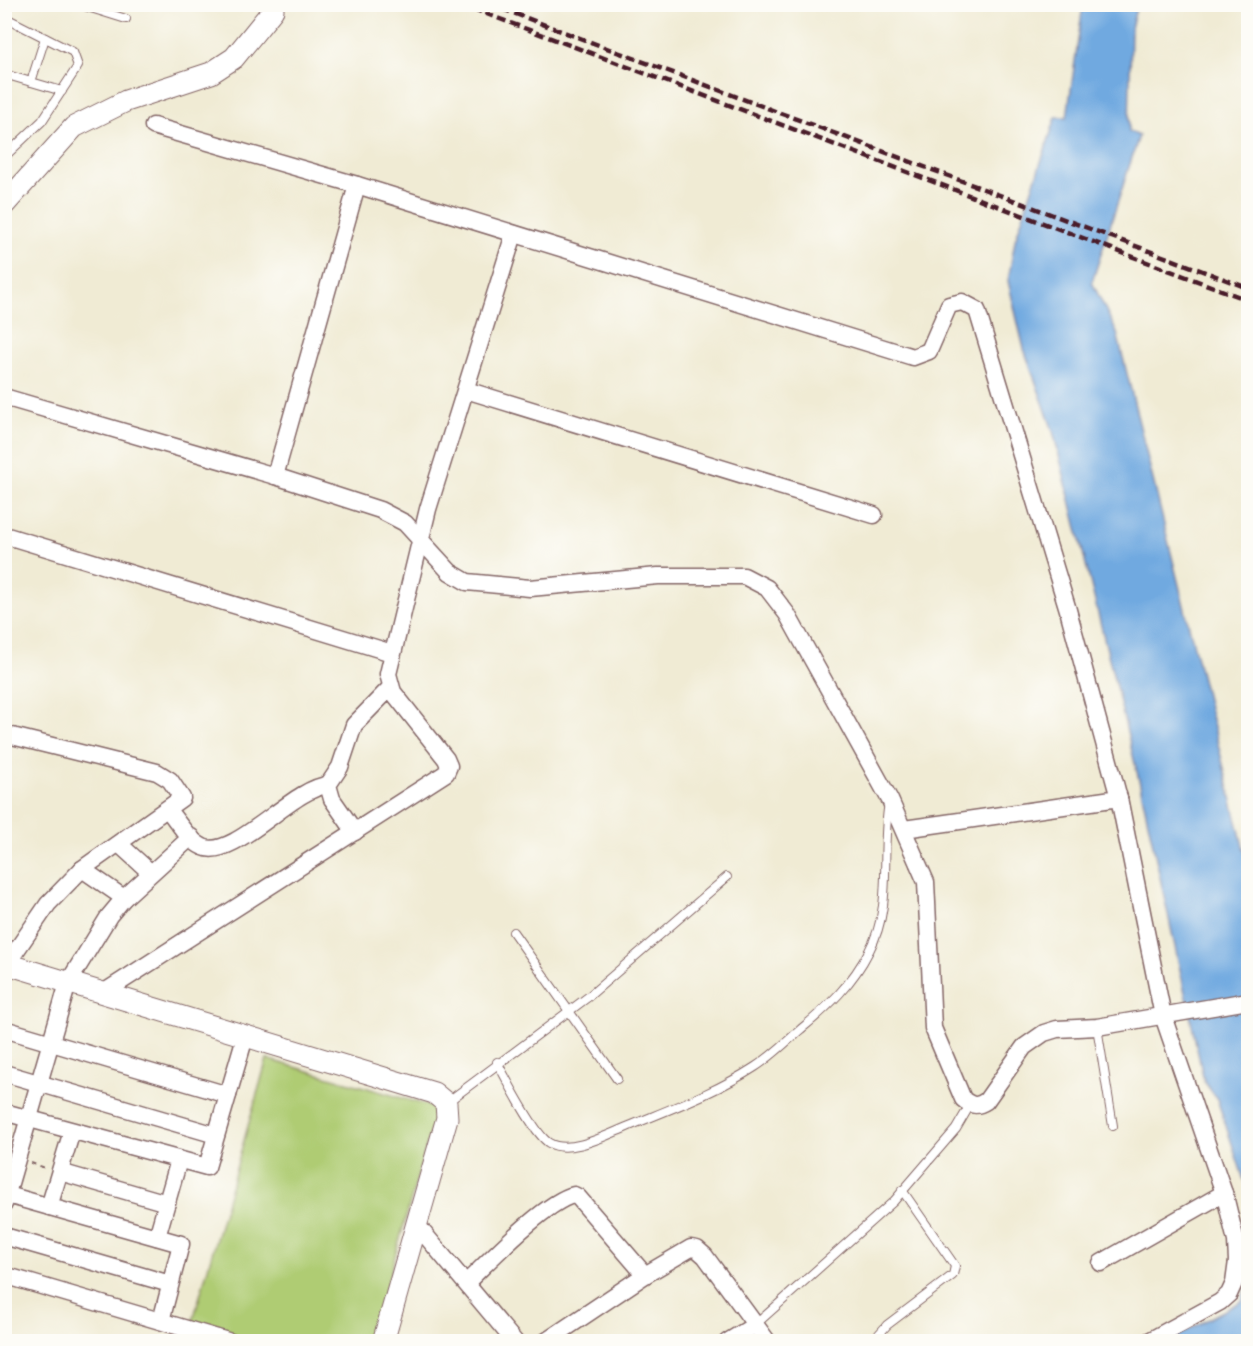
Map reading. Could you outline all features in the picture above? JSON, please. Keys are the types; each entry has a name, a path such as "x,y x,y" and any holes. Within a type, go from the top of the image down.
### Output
{"street":[{"path":"4,205 74,127 126,101 211,73 234,58 273,10"},
{"path":"153,126 357,185 913,357 929,351 949,306 962,302 971,304 977,310 1068,610 1119,798 1166,1015 1224,1193 1236,1241 1237,1261 1229,1294 1220,1302 1147,1341"},
{"path":"275,476 357,185"},
{"path":"103,993 446,773 449,766 446,759 391,687 388,674 428,509 514,234"},
{"path":"466,390 874,515"},
{"path":"4,397 275,476 380,510 405,523 450,572 467,582 530,588 658,576 744,576 767,588 787,614 890,800 928,886 933,1028 963,1099 970,1105 980,1105 986,1101 1024,1047 1044,1033 1058,1029 1097,1027 1248,1001"},
{"path":"4,535 392,653"},
{"path":"168,810 202,847 209,849 236,841 312,789 328,785 340,766 354,725 391,687"},
{"path":"4,734 157,772 170,780 181,794 178,803 82,869 48,904 6,964 434,1093 446,1103 447,1118 383,1341"},
{"path":"328,785 332,799 355,832"},
{"path":"904,829 1119,798"},
{"path":"161,1321 181,1244 49,1207 5,1198 68,983 109,916 124,898 191,837"},
{"path":"119,844 151,873"},
{"path":"82,869 124,898"},
{"path":"4,1029 228,1095"},
{"path":"4,1112 207,1167 245,1037"},
{"path":"4,1073 216,1135"},
{"path":"49,1207 72,1131"},
{"path":"157,1237 179,1160"},
{"path":"60,1172 167,1203"},
{"path":"1101,1263 1224,1193"},
{"path":"467,1281 519,1232 558,1203 574,1196 579,1197 645,1275"},
{"path":"416,1224 467,1281 515,1341"},
{"path":"4,1236 170,1284"},
{"path":"546,1341 645,1275 691,1248 697,1249 705,1256 768,1341"},
{"path":"4,1275 231,1341"},
{"path":"728,1341 755,1325"}],"lane":[{"path":"78,4 126,19"},
{"path":"4,17 73,52 78,59 78,66 42,121 4,157"},
{"path":"31,82 45,38"},
{"path":"4,74 62,91"},
{"path":"497,1062 538,1132 550,1143 563,1147 606,1135 702,1095 756,1066 812,1020 844,988 870,950 881,920 885,893 886,818 890,800"},
{"path":"446,1103 497,1062 568,1012 727,877"},
{"path":"513,932 616,1079"},
{"path":"1097,1027 1113,1126"},
{"path":"755,1325 894,1201 956,1129 970,1105"},
{"path":"872,1341 887,1325 953,1275 955,1266 902,1190"}],"path":[{"path":"17,1160 60,1172"}],"green space":[{"path":"267,1059 437,1108 371,1341 254,1341 192,1324"}],"water":[{"path":"1083,5 1137,5 1131,28 1129,131 1139,136 1092,282 1117,333 1248,866 1248,1192 1217,1099 1204,1081 1139,780 1053,431 1024,349 1008,281 1015,240 1056,117 1067,117"},
{"path":"1248,1281 1248,1341 1165,1342 1242,1301"}],"railway":[{"path":"460,4 1248,300"},
{"path":"489,4 1248,288"}]}
